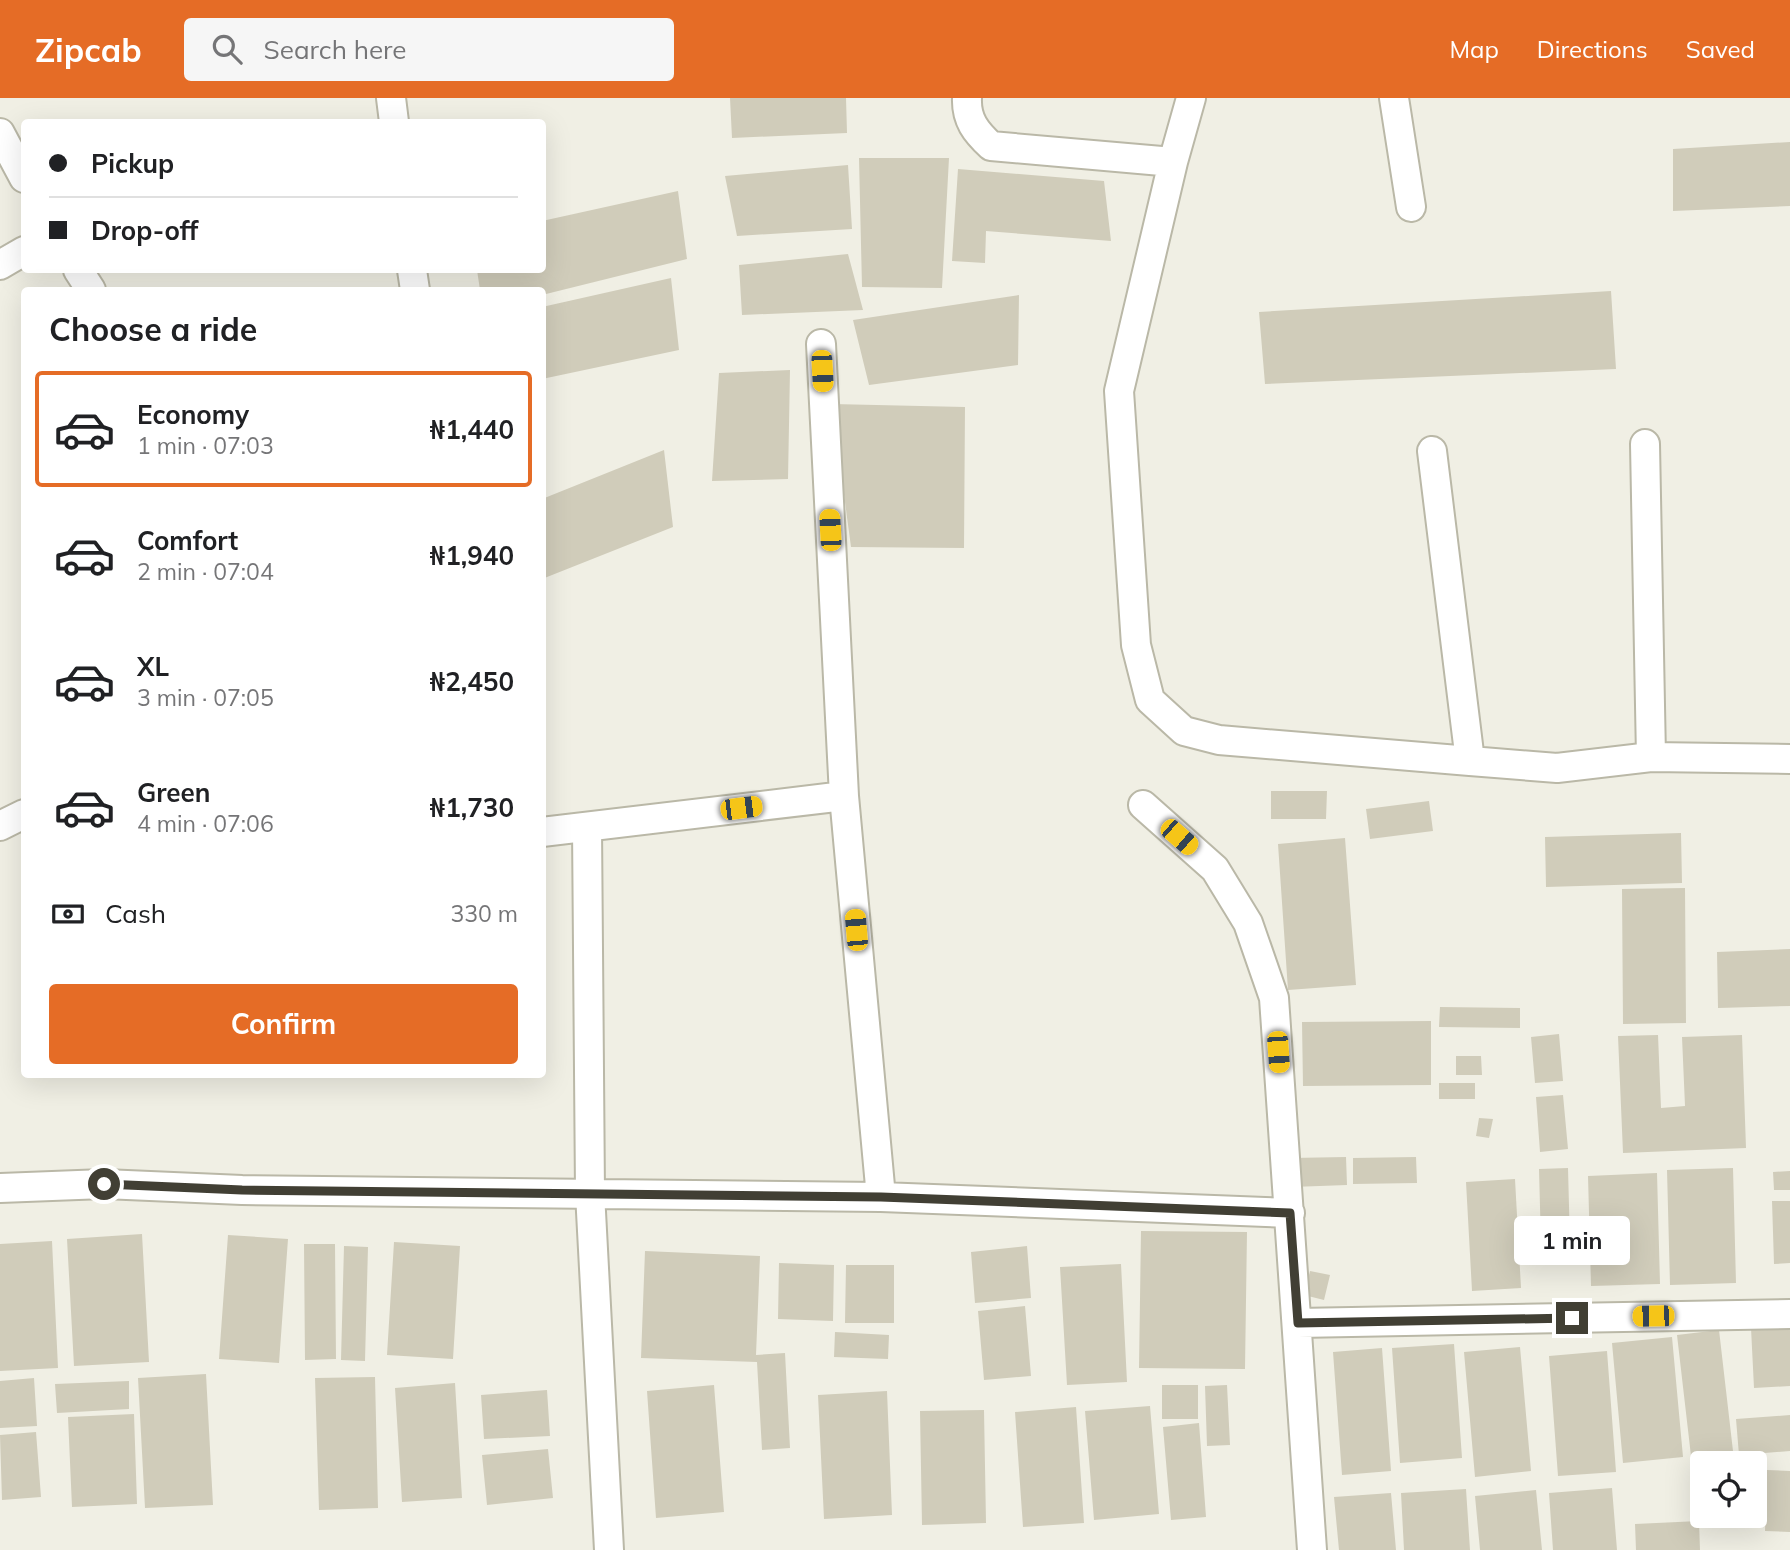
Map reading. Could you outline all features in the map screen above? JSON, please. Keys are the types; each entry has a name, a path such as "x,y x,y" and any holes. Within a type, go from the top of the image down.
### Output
{"street":[{"path":"391,98 394,119"},
{"path":"967,98 967,109 974,131 991,146 1173,162"},
{"path":"1191,98 1173,162 1119,391 1136,645 1150,700 1184,731 1219,740 1557,768 1651,757 1790,759"},
{"path":"1394,98 1411,207"},
{"path":"0,133 21,172"},
{"path":"0,265 21,253"},
{"path":"821,344 844,796 881,1197"},
{"path":"1645,444 1651,757"},
{"path":"1432,450 1470,761"},
{"path":"546,832 844,796"},
{"path":"1143,805 1215,869 1248,923 1274,998 1312,1550"},
{"path":"0,826 21,816"},
{"path":"587,827 590,1193 609,1550"},
{"path":"0,1188 104,1184 242,1190 881,1197 1290,1213"},
{"path":"1298,1323 1790,1314"}],"building":[{"path":"730,98 846,98 847,133 732,138"},
{"path":"1790,142 1790,206 1673,211 1673,149"},
{"path":"859,158 949,158 942,288 862,287"},
{"path":"848,165 852,229 737,236 725,176"},
{"path":"958,169 1104,181 1111,241 986,231 985,263 952,261"},
{"path":"678,191 687,259 546,294 546,287 480,287 477,273 546,273 546,220"},
{"path":"848,254 863,310 742,315 739,265"},
{"path":"671,278 679,350 546,378 546,306"},
{"path":"1611,291 1616,369 1265,384 1259,312"},
{"path":"1019,295 1018,365 869,385 853,320"},
{"path":"790,370 788,479 712,481 719,373"},
{"path":"832,404 965,407 964,548 851,547"},
{"path":"664,450 673,527 546,577 546,497"},
{"path":"1271,791 1327,791 1326,819 1271,819"},
{"path":"1429,801 1433,831 1370,839 1366,809"},
{"path":"1681,833 1682,883 1546,887 1545,837"},
{"path":"1345,838 1356,985 1288,990 1278,844"},
{"path":"1685,888 1686,1023 1623,1024 1622,889"},
{"path":"1790,949 1790,1006 1718,1008 1717,952"},
{"path":"1440,1007 1520,1008 1520,1028 1439,1027"},
{"path":"1431,1021 1431,1085 1303,1086 1302,1022"},
{"path":"1559,1034 1563,1081 1535,1083 1531,1037"},
{"path":"1658,1035 1661,1108 1685,1106 1682,1037 1742,1035 1746,1148 1623,1153 1618,1036"},
{"path":"1456,1056 1481,1056 1482,1075 1456,1075"},
{"path":"1439,1083 1475,1083 1475,1099 1439,1099"},
{"path":"1563,1095 1568,1149 1540,1152 1536,1097"},
{"path":"1479,1118 1493,1119 1489,1138 1476,1136"},
{"path":"1346,1157 1347,1185 1292,1187 1291,1158"},
{"path":"1416,1157 1417,1183 1353,1184 1353,1158"},
{"path":"1568,1168 1570,1244 1541,1245 1539,1169"},
{"path":"1733,1168 1736,1283 1670,1285 1667,1170"},
{"path":"1790,1171 1790,1190 1774,1190 1773,1172"},
{"path":"1657,1173 1660,1284 1591,1286 1588,1176"},
{"path":"1515,1179 1521,1288 1472,1291 1466,1182"},
{"path":"1772,1201 1790,1201 1790,1263 1774,1264"},
{"path":"1141,1231 1247,1232 1245,1369 1139,1368"},
{"path":"142,1234 149,1362 74,1366 67,1239"},
{"path":"228,1235 288,1239 279,1363 219,1359"},
{"path":"52,1241 58,1368 0,1371 0,1244"},
{"path":"394,1242 460,1246 453,1359 387,1355"},
{"path":"304,1244 335,1244 336,1359 305,1360"},
{"path":"344,1246 368,1247 365,1361 341,1360"},
{"path":"1027,1246 1031,1298 975,1303 971,1252"},
{"path":"645,1251 760,1256 756,1355 785,1353 790,1448 762,1450 757,1362 641,1358"},
{"path":"779,1263 834,1265 833,1321 778,1319"},
{"path":"1121,1264 1127,1382 1067,1385 1060,1267"},
{"path":"846,1265 894,1265 894,1323 845,1323"},
{"path":"1310,1271 1330,1275 1324,1300 1304,1295"},
{"path":"1025,1306 1031,1376 984,1380 978,1311"},
{"path":"1790,1326 1790,1386 1754,1388 1751,1328"},
{"path":"1719,1330 1733,1451 1690,1451 1677,1335"},
{"path":"835,1332 889,1335 888,1359 834,1357"},
{"path":"1672,1337 1683,1457 1623,1463 1612,1343"},
{"path":"1454,1344 1462,1458 1400,1463 1392,1348"},
{"path":"1520,1347 1531,1471 1475,1477 1464,1352"},
{"path":"1382,1348 1391,1471 1342,1475 1333,1352"},
{"path":"1607,1351 1616,1472 1558,1476 1549,1356"},
{"path":"206,1374 213,1505 145,1508 138,1378"},
{"path":"375,1377 378,1508 319,1510 315,1378"},
{"path":"34,1378 37,1426 0,1428 0,1381"},
{"path":"129,1381 129,1409 57,1413 55,1384"},
{"path":"455,1383 462,1498 402,1502 395,1388"},
{"path":"714,1385 724,1512 656,1518 647,1391"},
{"path":"1162,1385 1198,1385 1198,1419 1162,1419"},
{"path":"1227,1385 1230,1445 1207,1446 1205,1386"},
{"path":"547,1390 550,1436 484,1439 481,1395"},
{"path":"887,1391 892,1515 824,1519 818,1395"},
{"path":"1150,1406 1159,1514 1094,1520 1085,1411"},
{"path":"1076,1407 1084,1523 1023,1527 1015,1412"},
{"path":"984,1410 986,1523 922,1525 920,1411"},
{"path":"134,1414 137,1504 72,1507 68,1417"},
{"path":"1790,1415 1790,1451 1739,1451 1736,1419"},
{"path":"1199,1423 1206,1517 1171,1520 1163,1427"},
{"path":"36,1432 41,1497 2,1500 0,1435"},
{"path":"548,1449 553,1498 487,1505 482,1455"},
{"path":"1767,1470 1790,1471 1790,1532 1765,1531"},
{"path":"1612,1488 1617,1550 1553,1550 1549,1493"},
{"path":"1466,1489 1470,1550 1404,1550 1401,1493"},
{"path":"1536,1490 1542,1550 1480,1550 1475,1496"},
{"path":"1391,1493 1396,1550 1339,1550 1334,1497"},
{"path":"1690,1521 1690,1528 1699,1528 1700,1550 1636,1550 1635,1524"}],"route":[{"path":"104,1184 242,1190 881,1197 1290,1213 1298,1323 1572,1318"}]}
